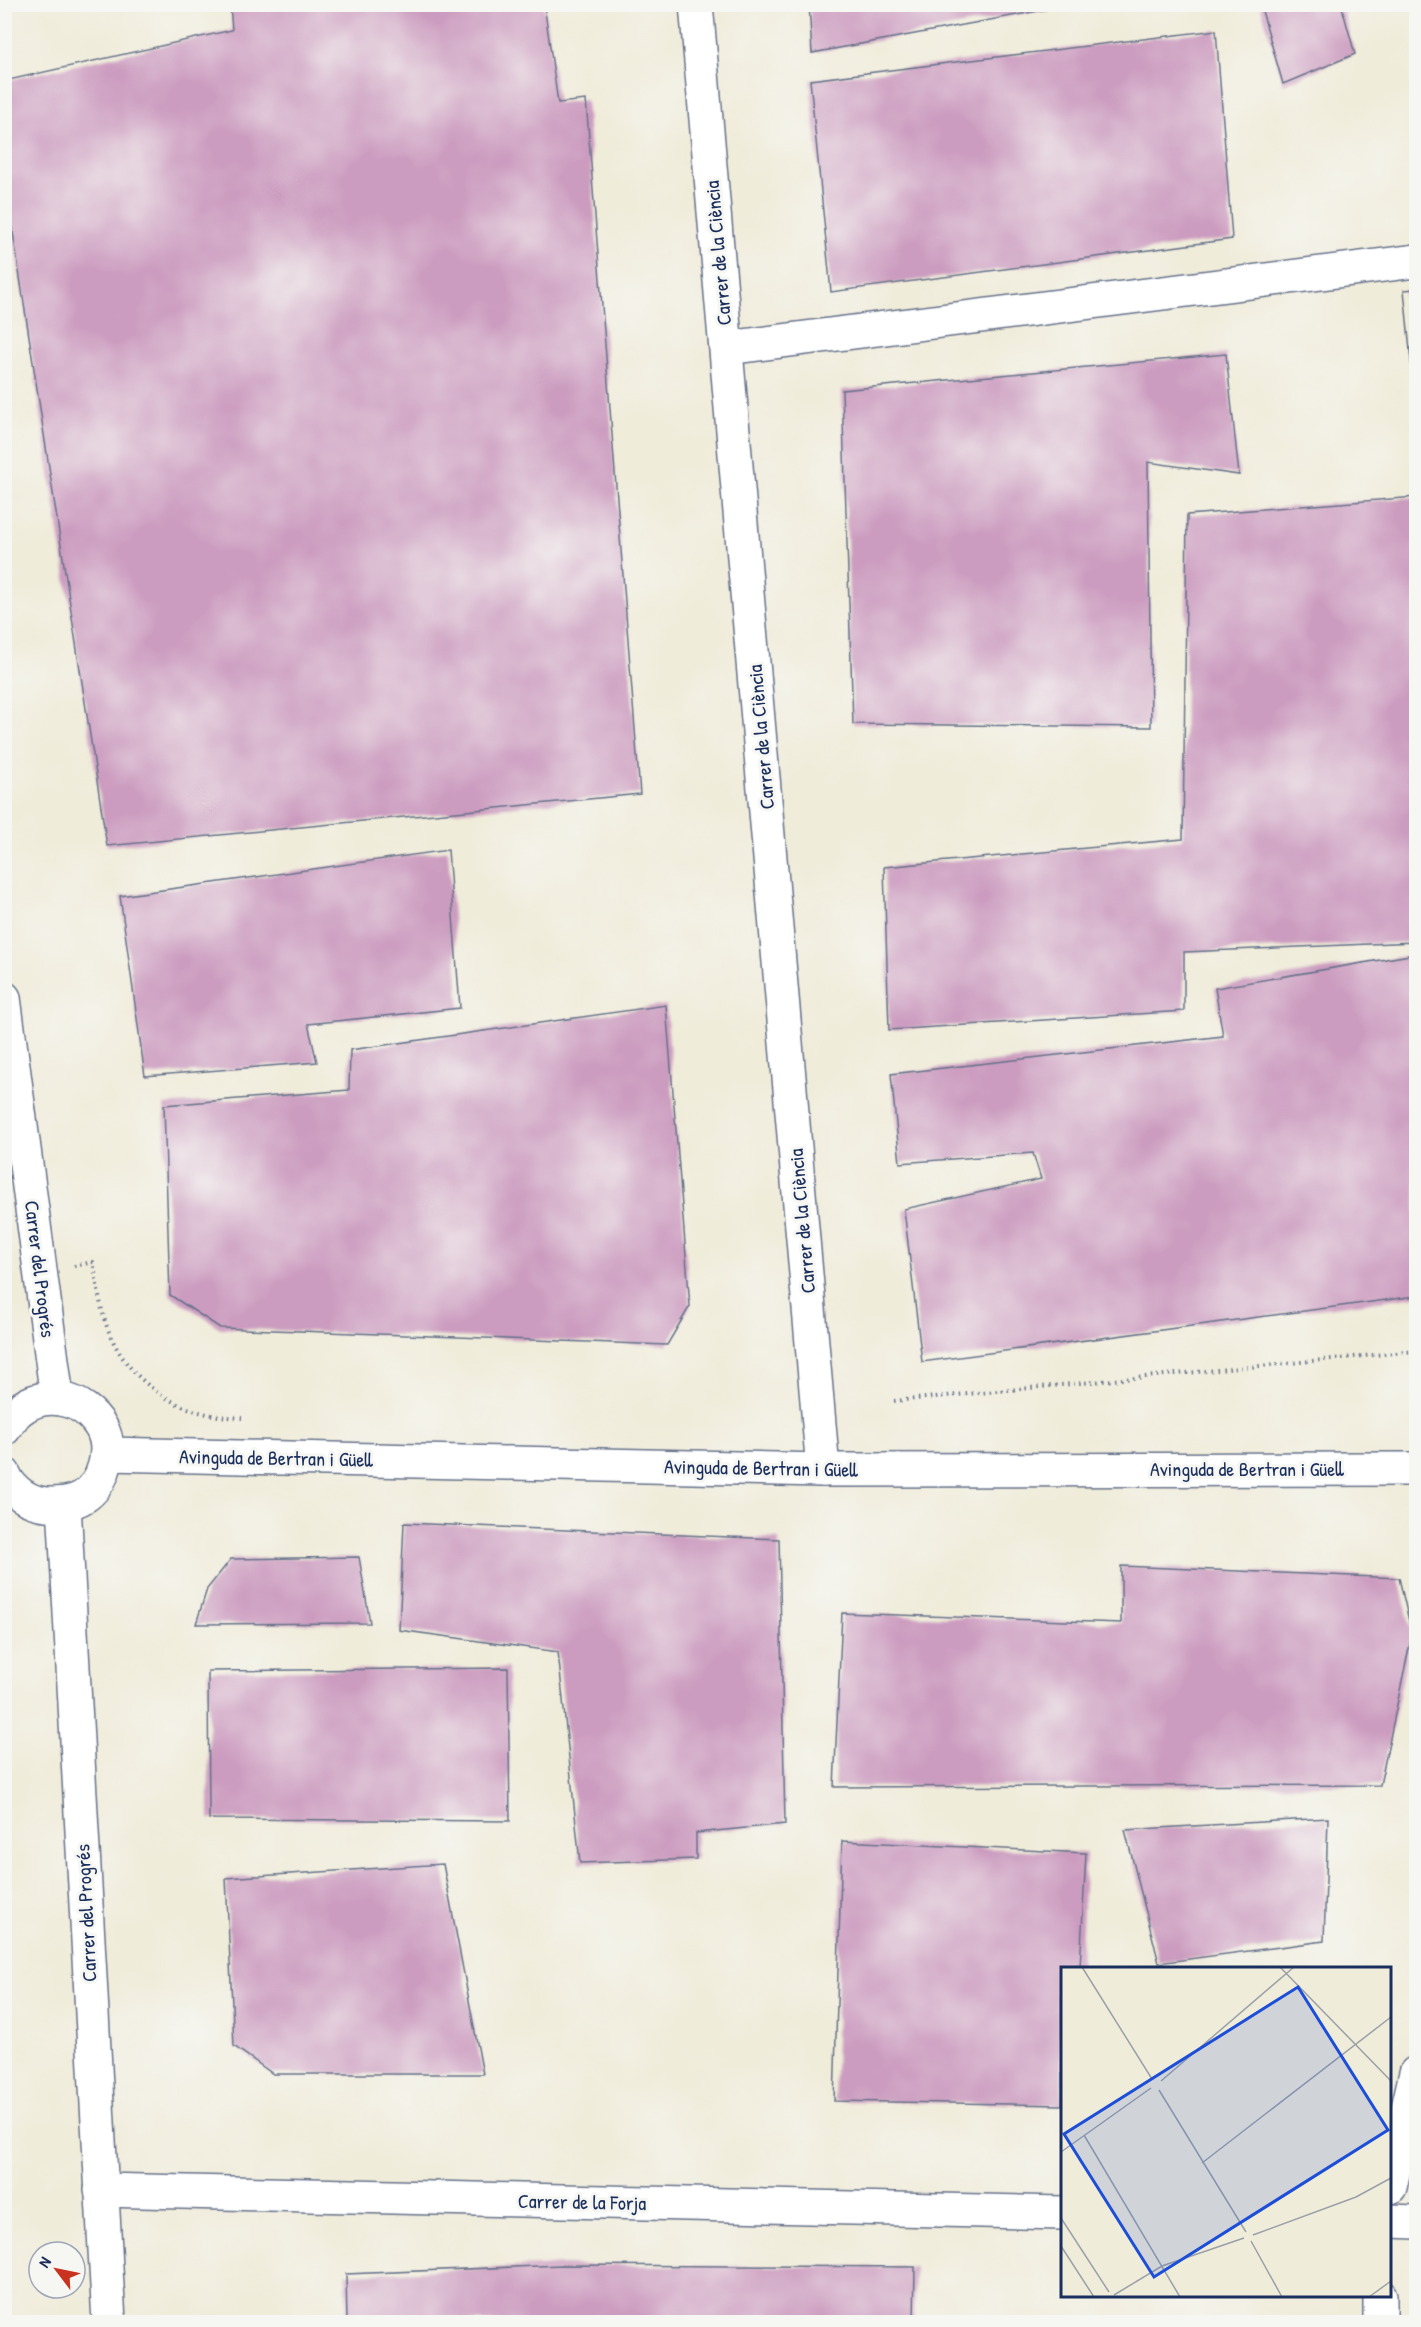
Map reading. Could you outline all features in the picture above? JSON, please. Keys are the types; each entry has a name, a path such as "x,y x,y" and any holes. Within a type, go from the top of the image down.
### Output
{"street":[{"name":"Carrer de la Ciència","path":"696,4 824,1470"},
{"path":"726,348 1416,261"},
{"name":"Carrer del Progrés","path":"4,998 57,1398"},
{"path":"4,1429 16,1412 30,1402 57,1398 73,1401 89,1411 103,1429 107,1454 103,1472 96,1485 83,1497 64,1504 38,1503 28,1499 19,1494 4,1474"},
{"name":"Avinguda de Bertran i Güell","path":"107,1454 824,1470 1416,1469"},
{"name":"Carrer del Progrés","path":"64,1504 109,2322"},
{"path":"1391,2179 1416,2073"},
{"name":"Carrer de la Forja","path":"101,2190 1061,2213"},
{"path":"1391,2221 1416,2222"},
{"path":"1380,2297 1380,2322"}],"path":[{"name":"Avinguda de Bertran i Güell","path":"67,1267 93,1262 110,1334 124,1360 155,1390 183,1407 197,1412 236,1418"},
{"path":"894,1401 1416,1351"}],"building":[{"path":"230,4 544,4 558,103 586,100 640,794 107,846 4,173 4,81 232,30"},
{"path":"809,4 1065,4 1065,6 812,53"},
{"path":"1260,4 1341,4 1355,54 1283,84"},
{"path":"1216,30 1232,239 831,292 810,80"},
{"path":"1416,289 1416,402 1415,402 1404,290"},
{"path":"1226,354 1239,475 1148,462 1151,727 853,724 842,390"},
{"path":"1416,497 1416,942 1184,952 1184,1011 889,1030 884,867 1183,839 1187,515"},
{"path":"448,850 460,1008 308,1024 317,1062 145,1076 120,896"},
{"path":"1416,954 1416,1296 922,1362 904,1209 1041,1179 1033,1153 900,1163 891,1074 1223,1036 1215,988"},
{"path":"666,1005 690,1306 667,1345 220,1328 170,1295 164,1105 349,1090 350,1050"},
{"path":"404,1523 779,1539 785,1824 696,1833 696,1859 580,1863 558,1652 399,1630"},
{"path":"359,1557 370,1623 196,1624 207,1589 231,1559"},
{"path":"1121,1566 1399,1578 1412,1634 1380,1785 834,1787 842,1613 1121,1623"},
{"path":"508,1668 510,1821 209,1819 208,1671"},
{"path":"1328,1818 1324,1941 1159,1963 1125,1830"},
{"path":"842,1841 1086,1853 1080,1967 1061,1967 1061,2105 834,2101"},
{"path":"443,1864 483,2074 273,2074 234,2046 226,1878"},
{"path":"562,2265 915,2267 914,2322 347,2322 346,2274"}]}
